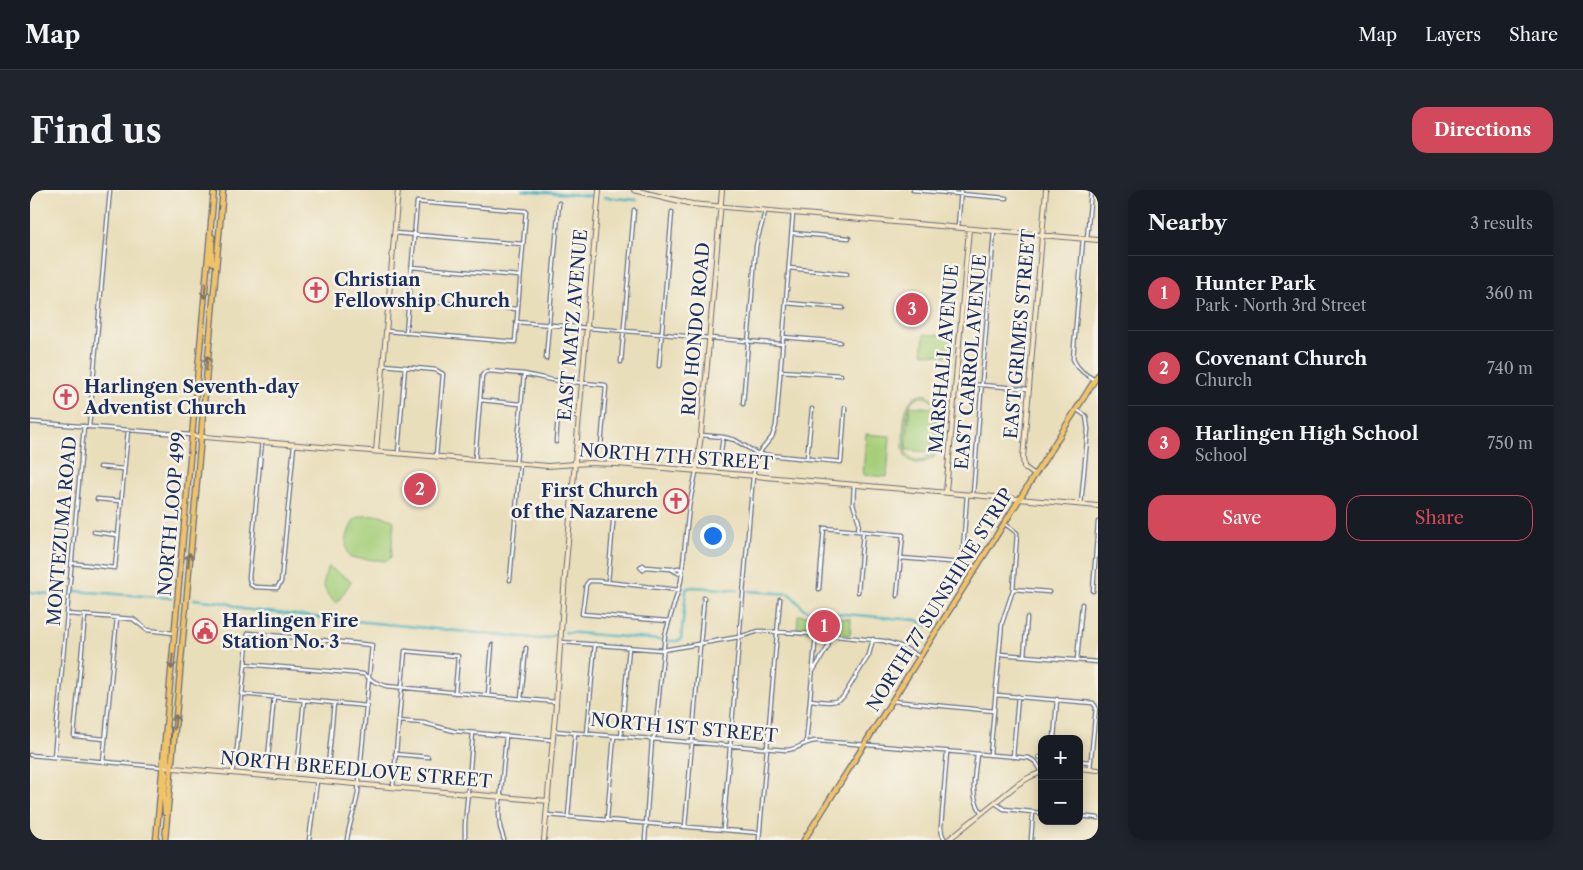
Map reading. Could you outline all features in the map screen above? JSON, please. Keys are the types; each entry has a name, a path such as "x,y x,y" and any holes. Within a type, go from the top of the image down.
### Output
{"main road":[{"name":"NORTH LOOP 499","path":"156,840 214,190"},
{"name":"NORTH LOOP 499","path":"164,840 223,190"},
{"path":"211,231 213,244 212,262 216,264"},
{"name":"NORTH 77 SUNSHINE STRIP","path":"804,840 1096,377"},
{"path":"174,633 183,633"},
{"path":"167,715 169,740 167,762 171,768"},
{"path":"162,767 166,774 164,796 166,822"}],"street":[{"name":"MONTEZUMA ROAD","path":"89,427 110,190"},
{"path":"376,451 398,190"},
{"name":"EAST MATZ AVENUE","path":"544,840 598,190"},
{"path":"634,190 692,204 1098,240"},
{"name":"RIO HONDO ROAD","path":"696,471 701,435 722,190"},
{"path":"913,190 1006,198"},
{"path":"958,227 961,190"},
{"name":"EAST GRIMES STREET","path":"1035,475 1026,469 1023,464 1046,190"},
{"path":"1092,190 1073,359 1083,373 1096,377"},
{"path":"386,331 406,333 515,342 526,211 417,202 406,333"},
{"path":"546,359 560,203"},
{"path":"621,362 634,210"},
{"path":"743,404 756,247 765,211"},
{"path":"659,366 672,212"},
{"path":"723,830 753,476 758,454 772,437 776,426 793,213"},
{"name":"MARSHALL AVENUE","path":"946,492 969,229"},
{"name":"EAST CARROL AVENUE","path":"973,494 994,231"},
{"path":"395,233 523,244"},
{"path":"792,233 849,238"},
{"path":"412,267 520,276"},
{"path":"789,268 847,274"},
{"path":"409,300 517,309"},
{"path":"786,303 844,308"},
{"path":"516,322 782,344"},
{"path":"783,337 840,342"},
{"path":"384,365 436,370 443,374 436,456"},
{"path":"398,453 405,367"},
{"path":"475,460 482,376 488,371 524,374 542,379 603,384 606,386 601,446"},
{"path":"780,371 840,375"},
{"path":"510,580 524,374"},
{"path":"956,383 1030,389"},
{"path":"480,400 521,404"},
{"path":"701,435 735,440 758,454 841,462 845,408"},
{"path":"807,458 812,409"},
{"path":"1076,409 1086,416 1088,420 1081,504"},
{"path":"556,442 558,415 579,417"},
{"path":"30,422 193,436"},
{"name":"MONTEZUMA ROAD","path":"54,757 84,426"},
{"path":"71,563 115,568 128,430"},
{"name":"NORTH 7TH STREET","path":"193,436 551,466 601,463 1098,506"},
{"path":"721,451 723,437"},
{"path":"262,441 249,578 251,584 255,587 274,588 280,584 294,445"},
{"path":"100,467 124,469"},
{"path":"645,840 652,740 655,735 665,634 679,590 689,507 696,471"},
{"path":"854,484 853,504 859,522 858,531"},
{"name":"EAST CARROL AVENUE","path":"962,563 968,494"},
{"path":"97,499 121,501"},
{"path":"608,582 614,512"},
{"path":"1093,591 1098,522"},
{"path":"990,755 1002,623 1013,589 1017,533 1004,523"},
{"path":"819,589 824,528 903,534 897,596"},
{"path":"94,532 118,534"},
{"path":"858,592 863,532"},
{"path":"901,558 971,564 977,568"},
{"path":"645,567 677,568 682,571"},
{"path":"668,621 582,614 587,583 594,581 608,582 679,590"},
{"path":"1013,589 1049,592"},
{"path":"685,827 704,598"},
{"path":"759,840 780,599"},
{"path":"1077,660 1082,604"},
{"path":"67,614 133,620 147,630 174,633"},
{"path":"85,616 74,736 106,739"},
{"path":"103,762 117,618"},
{"path":"1024,656 1027,618"},
{"path":"561,642 663,650 739,637 757,631 832,635 895,643 920,656"},
{"path":"232,773 237,748 248,633 372,645 357,801 349,823 347,840"},
{"path":"806,743 816,634"},
{"path":"812,672 828,647 832,635"},
{"path":"810,700 833,702 843,697 865,662 873,640"},
{"path":"587,734 595,644"},
{"path":"488,696 492,645"},
{"path":"521,699 526,648"},
{"path":"621,737 629,648"},
{"path":"393,787 405,651 458,656 454,693"},
{"path":"999,654 1098,662"},
{"path":"245,664 362,674 382,685 402,688 556,702"},
{"path":"241,694 366,706"},
{"path":"996,695 1057,699 1093,703 1096,705 1090,769"},
{"path":"1013,757 1018,696"},
{"path":"268,758 274,698"},
{"path":"1054,735 1057,699"},
{"path":"298,762 304,700"},
{"path":"892,701 994,711"},
{"path":"328,766 334,703"},
{"path":"398,721 424,723 447,730 553,740"},
{"name":"NORTH 1ST STREET","path":"554,731 791,750 806,743 818,741 1013,757 1034,760 1038,763"},
{"path":"465,840 473,733"},
{"path":"568,817 575,733"},
{"path":"504,840 500,824 506,736"},
{"path":"607,820 614,736"},
{"path":"947,752 941,827 942,834 949,839 1022,781 1038,774"},
{"path":"395,754 428,757"},
{"path":"977,754 975,802 982,813"},
{"path":"30,755 162,767"},
{"path":"1083,761 1091,762"},
{"name":"NORTH BREEDLOVE STREET","path":"162,767 548,801"},
{"path":"1083,768 1098,770"},
{"path":"309,840 317,781"},
{"path":"995,803 1004,809 1038,812"},
{"path":"1031,840 1033,812"},
{"path":"546,815 760,833"},
{"path":"1083,816 1098,818"}],"green space":[{"path":"924,334 955,336 953,356 922,353"},
{"path":"920,394 928,395 936,402 937,398 939,398 934,458 922,463 909,460 903,447 905,416 909,402","holes":["918,397 930,399 936,410 932,448 929,455 918,461 911,458 905,448 910,404"]},
{"path":"910,406 934,408 931,452 906,450"},
{"path":"866,434 890,436 887,477 863,475"},
{"path":"381,515 394,521 391,557 387,561 350,558 346,543 348,533 355,519 362,516"},
{"path":"329,567 351,582 337,603 332,600 324,587 324,577"},
{"path":"798,615 851,619 850,635 797,631"}],"waterway":[{"path":"522,190 592,196"},
{"path":"604,197 637,200"},
{"path":"667,641 678,641 681,639 687,588 738,590"},
{"path":"73,591 172,598"},
{"path":"749,591 790,594 808,611 917,620 928,626"},
{"path":"30,592 63,594"},
{"path":"194,599 227,603 242,609 540,639 556,634"},
{"path":"565,632 660,640"}],"place":[{"name":"Christian Fellowship Church","path":"316,290"},
{"name":"Harlingen High School","path":"912,309"},
{"name":"Harlingen Seventh-day Adventist Church","path":"66,397"},
{"name":"Covenant Church","path":"420,489"},
{"name":"First Church of the Nazarene","path":"676,501"},
{"name":"Hunter Park","path":"824,626"},
{"name":"Harlingen Fire Station No. 3","path":"205,631"}]}
